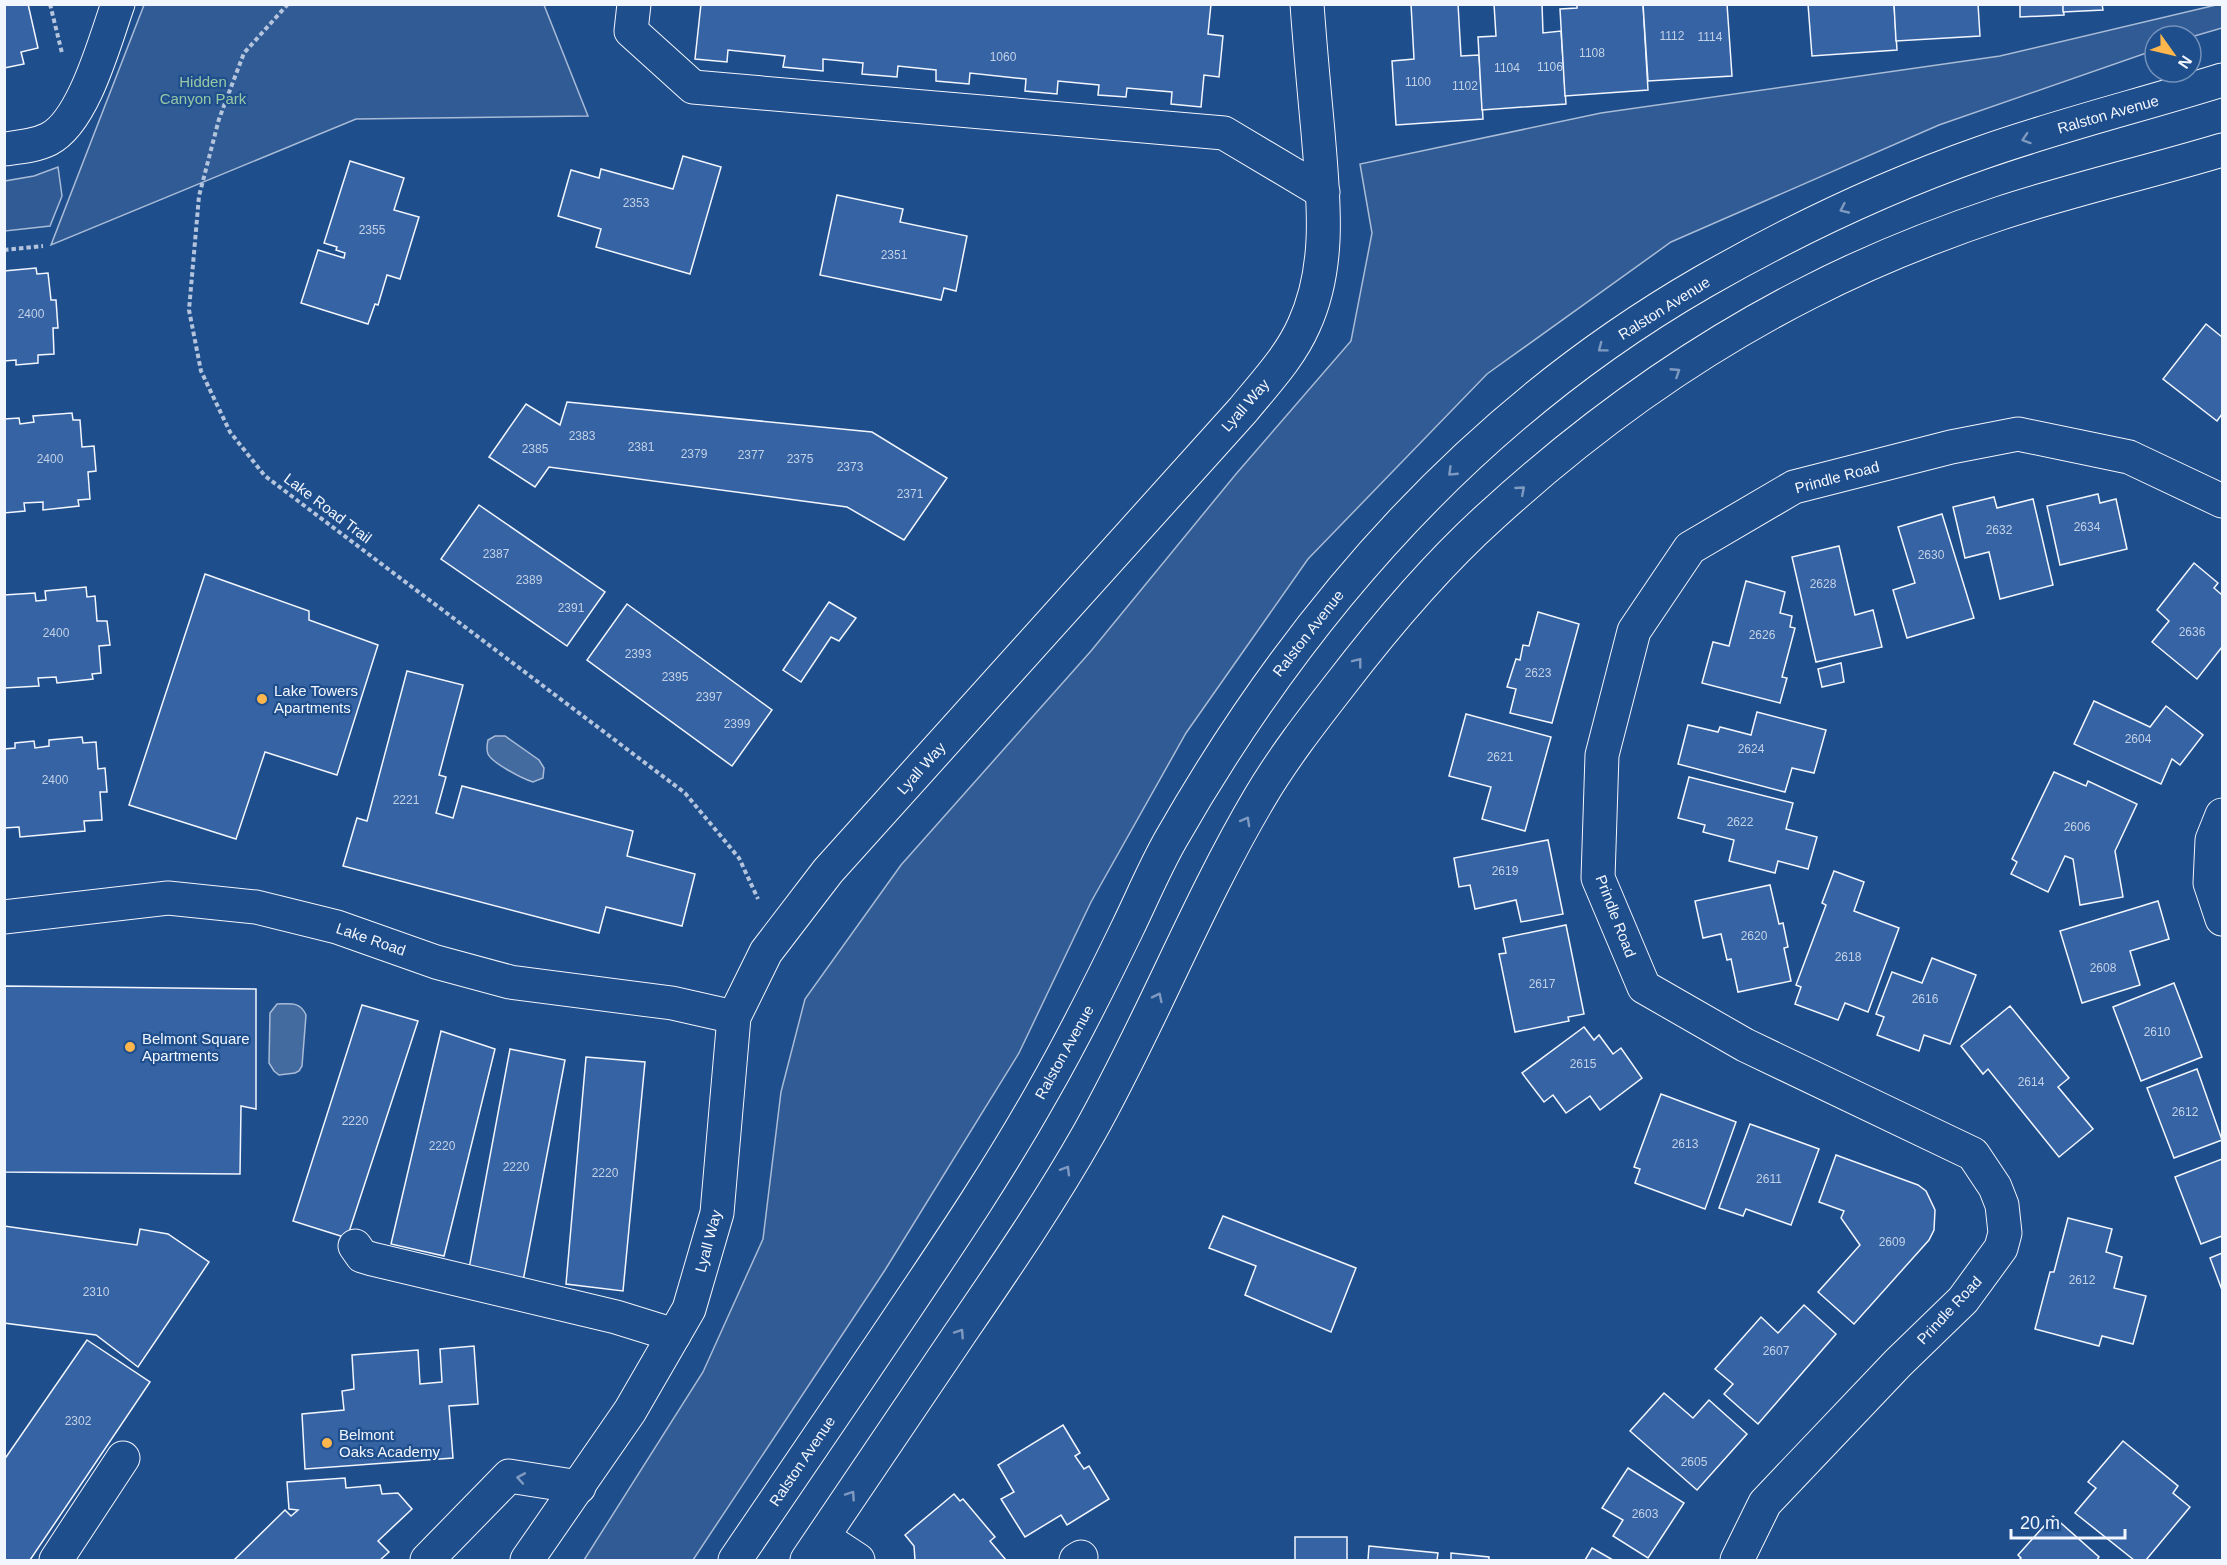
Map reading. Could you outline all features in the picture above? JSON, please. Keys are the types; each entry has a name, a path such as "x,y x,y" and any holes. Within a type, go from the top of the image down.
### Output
{"street":[{"path":"4,149 32,146 51,138 66,126 88,88 118,4"},
{"path":"634,4 631,31 693,87 1224,133 1323,192"},
{"name":"Lyall Way","path":"527,1560 630,1411 689,1309 717,1213 734,1017 766,952 828,871 1243,410 1285,359 1305,324 1316,288 1324,238 1323,192 1307,4"},
{"name":"Ralston Avenue","path":"735,1560 991,1179 1041,1095 1086,1012 1167,846 1228,744 1267,685 1327,606 1390,534 1456,468 1527,405 1611,341 1698,285 1787,236 1878,193 1981,153 2223,80"},
{"path":"858,1560 815,1549 985,1297 1089,1133 1218,872 1263,792 1312,721 1370,646 1425,582 1489,517 1560,456 1637,397 1721,342 1807,293 1900,250 2002,213 2223,150"},
{"name":"Prindle Road","path":"1737,1560 1765,1503 1898,1363 1963,1300 2001,1248 2005,1233 2002,1205 1995,1187 1973,1154 1745,1045 1644,987 1598,878 1602,755 1634,631 1690,548 1794,487 1951,447 2018,434 2128,457 2223,501"},
{"path":"2223,815 2212,840 2210,883 2223,919"},
{"name":"Lake Road","path":"4,917 168,898 256,907 337,927 436,962 510,982 672,1003 734,1017"},
{"path":"355,1246 362,1256 372,1259 616,1317 674,1335"},
{"path":"56,1560 123,1458"},
{"path":"427,1560 509,1476 579,1487"}],"path":[{"path":"50,4 63,55"},
{"name":"Lake Road Trail","path":"288,4 244,53 219,119 199,196 189,310 201,371 230,432 265,476 685,794 739,858 758,899"},
{"path":"4,250 43,246"}],"green space":[{"name":"Hidden Canyon Park","path":"144,5 544,5 588,116 356,119 51,245"},
{"path":"2222,5 2222,28 2203,34 2203,24 2143,24 2143,54 1939,125 1671,242 1487,374 1308,559 1186,733 1091,902 1019,1053 885,1270 693,1560 584,1560 703,1372 763,1239 781,1092 805,999 901,865 1091,651 1236,474 1351,341 1372,233 1360,164 1601,113 2000,56"},
{"path":"58,167 62,196 50,226 5,231 5,181 34,176"}],"shaded area":[{"path":"495,736 505,736 539,760 544,768 543,778 533,782 495,762 487,749 488,740"},
{"path":"277,1004 298,1005 306,1015 302,1066 295,1073 279,1075 269,1063 270,1013"}],"building":[{"path":"4,4 28,4 38,48 21,52 24,64 4,68"},
{"path":"701,4 1211,4 1208,34 1223,36 1219,77 1204,75 1201,107 1171,104 1172,92 1127,88 1126,97 1098,95 1099,85 1058,81 1057,94 1025,91 1026,79 970,73 969,84 936,81 936,70 898,66 897,77 862,74 863,63 823,59 823,71 783,67 785,56 728,50 727,62 695,59"},
{"path":"1411,4 1458,4 1461,56 1479,55 1483,119 1396,125 1392,61 1414,59"},
{"path":"1494,4 1542,4 1543,33 1561,31 1566,104 1482,110 1478,37 1496,36"},
{"path":"1577,4 1643,4 1648,90 1565,96 1560,9 1577,8"},
{"path":"1643,4 1727,4 1732,76 1648,81"},
{"path":"1808,4 1894,4 1897,50 1812,56"},
{"path":"1894,4 1978,4 1980,36 1896,41"},
{"path":"2020,4 2063,4 2064,15 2020,17"},
{"path":"2063,4 2102,4 2103,10 2063,12"},
{"path":"683,156 721,167 690,274 596,247 601,229 558,216 571,170 599,178 601,169 673,189"},
{"path":"350,161 404,178 394,210 419,217 400,279 387,275 378,305 375,304 368,324 301,303 318,250 344,258 345,253 336,250 337,247 324,243"},
{"path":"837,195 903,209 900,222 967,236 956,291 944,288 941,300 820,275"},
{"path":"36,268 37,274 48,273 51,300 56,300 58,328 53,328 54,354 38,355 38,363 16,365 16,360 4,361 4,271"},
{"path":"2206,324 2222,337 2222,414 2217,421 2163,379"},
{"path":"567,402 872,432 947,478 904,540 847,507 549,467 535,487 489,457 526,404 560,425"},
{"path":"72,413 73,420 80,420 82,447 94,446 96,471 88,472 90,499 78,500 79,506 43,510 43,502 24,503 25,511 4,513 4,419 19,418 20,424 34,422 33,416"},
{"path":"2098,494 2100,503 2116,499 2127,549 2060,565 2047,506"},
{"path":"1994,497 1997,508 2033,499 2053,585 2000,599 1989,552 1965,558 1953,507"},
{"path":"479,505 605,592 567,646 441,559"},
{"path":"1942,514 1974,618 1907,638 1893,590 1915,583 1898,527"},
{"path":"1839,546 1855,615 1873,610 1882,647 1816,662 1792,557"},
{"path":"2194,563 2218,583 2214,588 2222,595 2222,647 2197,679 2152,642 2169,621 2157,610"},
{"name":"Lake Towers Apartments","path":"205,574 309,611 309,620 378,645 337,775 265,752 236,839 129,805"},
{"path":"1746,581 1785,592 1780,613 1792,616 1790,627 1795,628 1782,677 1787,678 1780,703 1702,683 1713,642 1729,646"},
{"path":"86,587 87,597 95,596 97,621 107,621 110,645 99,646 101,673 92,674 93,679 57,683 56,677 38,678 39,686 4,688 4,595 35,593 36,601 46,600 45,591"},
{"path":"829,602 856,618 839,641 831,637 801,682 783,670"},
{"path":"627,604 772,710 732,766 587,660"},
{"path":"1538,612 1579,624 1552,723 1510,713 1516,689 1507,687 1516,659 1520,660 1523,645 1529,646"},
{"path":"1841,663 1844,682 1822,687 1818,669"},
{"path":"407,671 463,685 439,775 446,777 436,813 453,818 462,786 633,831 627,856 695,874 682,926 606,907 599,933 343,866 357,818 367,821"},
{"path":"2094,701 2150,727 2166,706 2203,735 2180,765 2172,759 2161,784 2074,744"},
{"path":"1757,712 1826,730 1814,773 1792,768 1785,792 1678,764 1688,725 1718,732 1720,727 1751,735"},
{"path":"1466,714 1551,737 1525,831 1482,819 1491,787 1449,776"},
{"path":"82,737 83,743 96,742 98,769 105,768 107,792 100,792 102,820 84,821 85,831 20,837 19,827 4,828 4,749 15,748 15,743 34,741 35,748 49,746 49,740"},
{"path":"2054,772 2086,786 2088,781 2137,804 2115,851 2123,897 2080,905 2073,859 2065,856 2048,892 2011,874 2017,862 2012,859"},
{"path":"1689,777 1793,803 1786,829 1817,837 1808,869 1778,861 1775,873 1729,861 1734,840 1703,832 1705,825 1678,818"},
{"path":"1548,840 1563,914 1521,922 1516,900 1475,909 1470,885 1459,887 1454,858"},
{"path":"1834,871 1864,882 1854,911 1899,928 1868,1012 1845,1003 1838,1020 1795,1004 1801,987 1796,985 1826,905 1822,903"},
{"path":"1770,885 1779,924 1783,923 1788,947 1784,948 1791,981 1738,992 1731,959 1727,960 1721,934 1703,938 1695,901"},
{"path":"2158,901 2169,939 2130,951 2140,985 2082,1003 2060,931"},
{"path":"1566,925 1584,1014 1568,1017 1569,1021 1515,1032 1499,954 1506,953 1503,938"},
{"path":"1932,958 1976,975 1950,1044 1924,1035 1919,1051 1877,1035 1884,1017 1876,1014 1892,972 1922,983"},
{"path":"2174,983 2202,1057 2141,1081 2113,1007"},
{"name":"Belmont Square Apartments","path":"4,986 256,989 256,1109 241,1106 240,1174 4,1172"},
{"path":"362,1005 418,1021 347,1238 293,1221"},
{"path":"2010,1006 2069,1078 2058,1087 2093,1129 2059,1157 1988,1069 1983,1074 1961,1046"},
{"path":"1584,1027 1594,1040 1599,1035 1613,1054 1621,1048 1642,1078 1600,1110 1590,1096 1566,1113 1553,1095 1544,1102 1522,1073"},
{"path":"441,1031 495,1049 444,1256 391,1244"},
{"path":"510,1049 565,1060 523,1281 468,1274"},
{"path":"586,1057 645,1062 623,1291 566,1284"},
{"path":"2197,1069 2222,1140 2174,1158 2147,1088"},
{"path":"1661,1094 1736,1122 1705,1209 1635,1183 1640,1169 1634,1167"},
{"path":"1750,1124 1819,1149 1791,1225 1746,1209 1743,1216 1719,1208"},
{"path":"1836,1155 1918,1185 1926,1191 1935,1210 1934,1230 1929,1240 1854,1324 1818,1292 1860,1245 1841,1218 1844,1211 1819,1202"},
{"path":"2222,1159 2222,1236 2201,1244 2175,1177"},
{"path":"1223,1216 1356,1268 1331,1332 1245,1295 1256,1266 1209,1248"},
{"path":"2068,1218 2112,1229 2106,1252 2122,1257 2114,1288 2146,1296 2133,1344 2102,1336 2099,1346 2035,1329 2050,1272 2054,1272"},
{"path":"4,1226 137,1245 140,1229 168,1234 209,1262 138,1367 96,1335 4,1323"},
{"path":"2222,1253 2222,1290 2210,1258"},
{"path":"1804,1305 1836,1334 1758,1424 1724,1394 1733,1384 1715,1369 1761,1317 1778,1333"},
{"path":"87,1340 150,1382 30,1560 4,1560 4,1460"},
{"path":"474,1346 478,1404 449,1406 453,1458 305,1469 302,1414 344,1410 342,1391 354,1389 352,1355 418,1350 420,1384 442,1382 440,1349"},
{"path":"1664,1393 1693,1418 1709,1400 1747,1434 1697,1490 1630,1431"},
{"path":"1063,1425 1080,1453 1075,1456 1084,1469 1089,1466 1109,1499 1067,1525 1061,1515 1025,1537 1001,1499 1014,1492 998,1465"},
{"path":"2123,1441 2178,1486 2173,1493 2190,1507 2146,1560 2134,1560 2075,1513 2096,1488 2088,1482"},
{"path":"1628,1468 1684,1503 1648,1558 1613,1536 1623,1520 1602,1508"},
{"path":"345,1478 346,1488 380,1485 382,1494 398,1493 412,1509 378,1541 389,1552 380,1560 234,1560 285,1510 291,1516 298,1510 289,1509 287,1482"},
{"path":"954,1494 960,1501 963,1499 995,1537 990,1541 1006,1560 915,1560 914,1546 905,1535"},
{"path":"2053,1516 2099,1557 2097,1560 2019,1560 2021,1558 2018,1555"},
{"path":"1295,1537 1347,1537 1347,1560 1295,1560"},
{"path":"1369,1546 1438,1553 1437,1560 1368,1560"},
{"path":"1592,1548 1613,1560 1585,1560"},
{"path":"1451,1553 1489,1557 1489,1560 1451,1560"}],"place":[{"name":"Lake Towers Apartments","path":"262,699"},
{"name":"Belmont Square Apartments","path":"130,1047"},
{"name":"Belmont Oaks Academy","path":"327,1443"}]}
